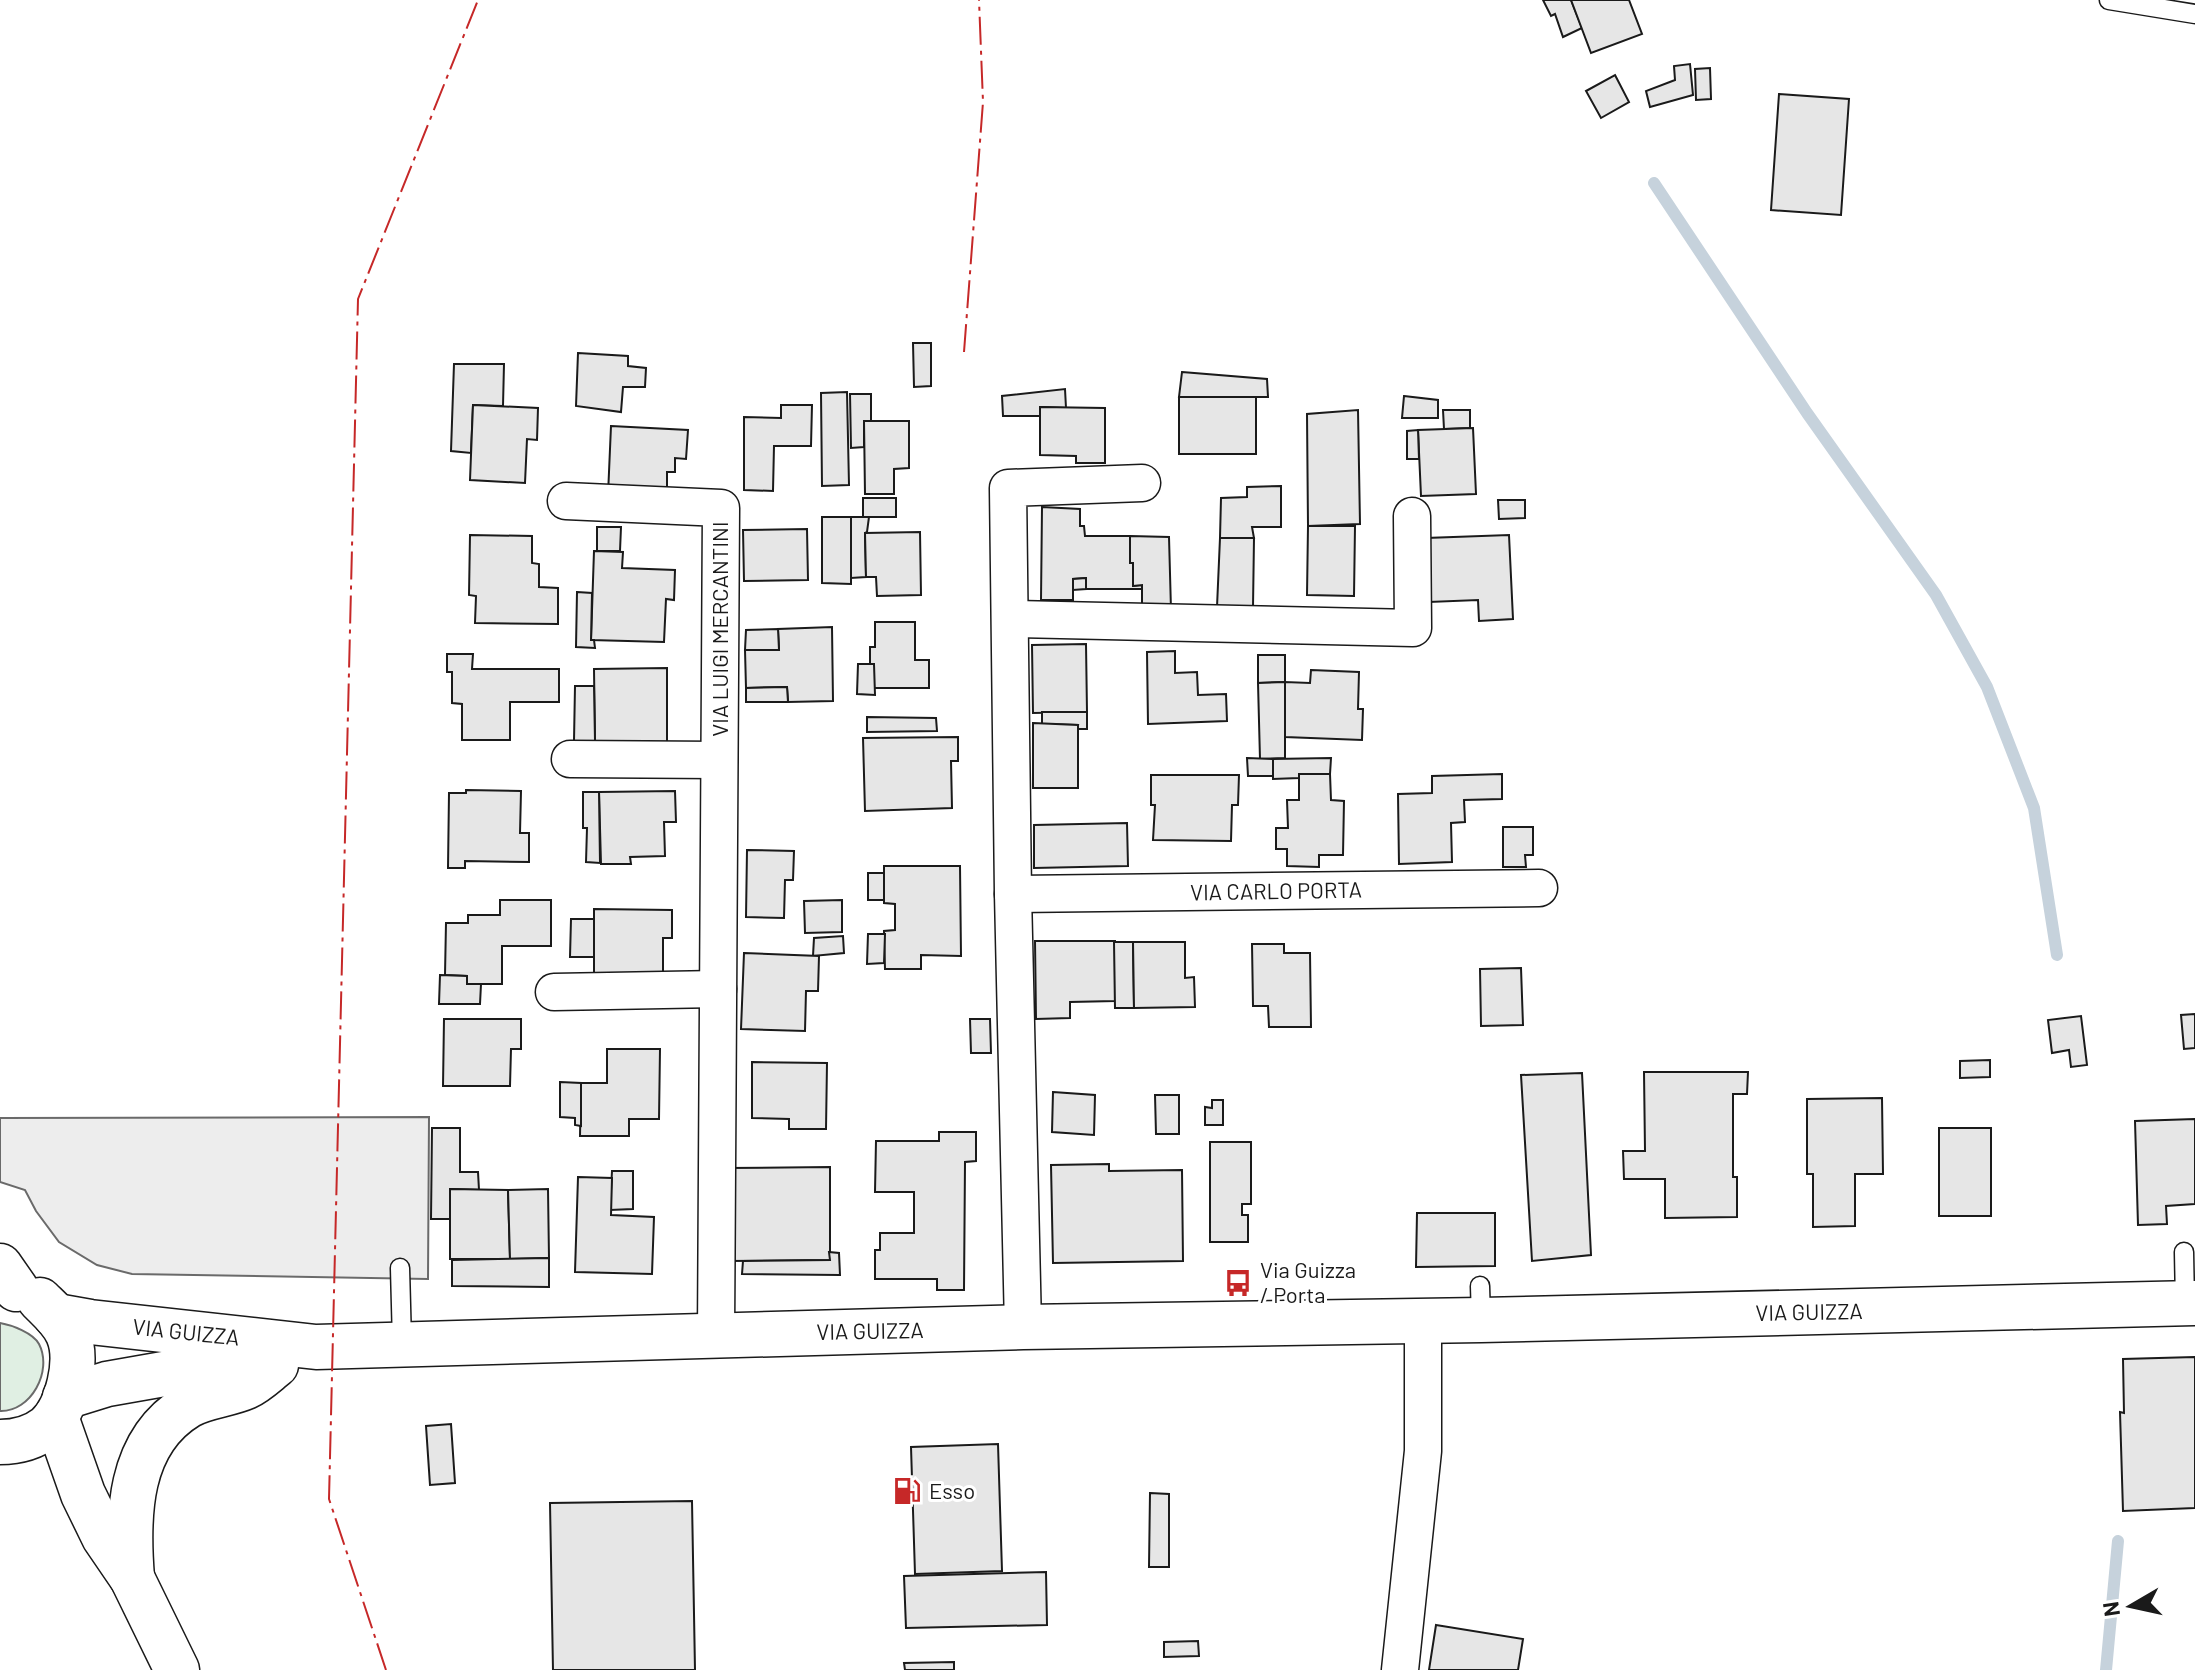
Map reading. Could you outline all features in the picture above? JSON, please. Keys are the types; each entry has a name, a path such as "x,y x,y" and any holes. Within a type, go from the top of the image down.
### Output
{"main road":[{"name":"VIA GUIZZA","path":"0,1442 29,1438 47,1427 61,1407 72,1373 73,1351 68,1333 56,1316 39,1299 5,1282"},
{"name":"VIA GUIZZA","path":"56,1316 316,1347 1023,1327 1423,1320 1481,1303 2190,1303"},
{"name":"VIA GUIZZA","path":"61,1407 107,1384 215,1365 276,1365 316,1347"},
{"path":"132,1578 130,1508 150,1441 170,1419 190,1405 249,1386 276,1365"},
{"path":"61,1407 66,1449 90,1509 104,1537 132,1578 177,1670"}],"street":[{"path":"1023,1327 1008,488 1142,483"},
{"name":"VIA LUIGI MERCANTINI","path":"566,501 721,508 716,1335"},
{"path":"1011,619 1413,628 1412,516"},
{"name":"VIA LUIGI MERCANTINI","path":"570,759 719,760"},
{"name":"VIA CARLO PORTA","path":"1013,894 1539,888"},
{"path":"554,992 718,989"},
{"path":"1400,1670 1423,1451 1423,1320"}],"lane":[{"path":"2109,0 2195,14"},
{"path":"2184,1252 2190,1303"},
{"path":"400,1268 402,1343"}],"green space":[{"path":"0,1323 22,1330 36,1340 43,1355 43,1366 41,1377 30,1397 11,1410 0,1411"}],"shaded area":[{"path":"429,1117 428,1279 132,1274 97,1265 59,1242 25,1190 0,1182 0,1118"}],"building":[{"path":"1543,0 1571,0 1582,28 1563,37 1555,14 1551,16"},
{"path":"1571,0 1629,0 1642,34 1591,53"},
{"path":"1690,64 1693,95 1650,107 1646,91 1675,80 1674,66"},
{"path":"1710,68 1711,99 1696,100 1695,69"},
{"path":"1615,75 1629,102 1601,118 1586,91"},
{"path":"1779,94 1849,99 1841,215 1771,210"},
{"path":"913,343 931,343 931,386 914,387"},
{"path":"578,353 628,356 628,366 646,368 645,387 623,387 621,412 576,406"},
{"path":"454,364 504,364 503,406 473,405 471,453 451,451"},
{"path":"1182,372 1267,379 1268,397 1179,397"},
{"path":"1065,389 1066,408 1040,407 1040,416 1003,416 1002,396"},
{"path":"847,392 849,485 822,486 821,393"},
{"path":"850,394 871,394 871,421 864,421 864,447 851,448"},
{"path":"1404,396 1438,400 1438,418 1402,418"},
{"path":"1179,397 1256,397 1256,454 1179,454"},
{"path":"473,405 538,408 537,440 527,439 525,483 470,480"},
{"path":"781,405 812,405 811,446 774,446 773,491 744,490 744,417 781,418"},
{"path":"1040,407 1105,408 1105,463 1076,463 1076,456 1040,455"},
{"path":"1358,410 1360,524 1308,526 1307,414"},
{"path":"1443,410 1470,410 1470,428 1444,429"},
{"path":"864,421 909,421 909,468 894,469 894,494 865,494"},
{"path":"611,426 688,430 686,459 675,458 675,472 667,472 667,497 608,495"},
{"path":"1473,428 1476,494 1421,496 1418,430"},
{"path":"1418,430 1419,459 1407,459 1407,431"},
{"path":"1281,486 1281,527 1252,527 1254,538 1220,538 1221,498 1247,497 1247,487"},
{"path":"863,498 896,498 896,517 863,517"},
{"path":"1498,500 1525,500 1525,518 1499,519"},
{"path":"1042,507 1080,509 1080,526 1084,526 1085,536 1130,536 1133,586 1142,585 1142,589 1086,589 1086,578 1073,579 1073,600 1041,600"},
{"path":"822,517 851,517 851,584 822,583"},
{"path":"851,517 869,517 865,533 866,577 851,578"},
{"path":"1308,526 1355,526 1354,596 1307,595"},
{"path":"597,527 621,527 620,551 597,551"},
{"path":"807,529 808,580 744,581 743,530"},
{"path":"920,532 921,595 877,596 876,577 866,577 865,533"},
{"path":"470,535 532,536 532,563 539,564 539,587 558,588 558,624 475,623 476,596 469,595"},
{"path":"1509,535 1513,619 1479,621 1478,600 1429,602 1426,538"},
{"path":"1130,536 1169,537 1171,610 1142,610 1142,585 1133,586"},
{"path":"1220,538 1254,538 1253,607 1217,607"},
{"path":"594,551 623,552 622,568 675,570 674,600 666,599 664,642 591,640"},
{"path":"1086,578 1086,589 1073,590 1073,579"},
{"path":"577,592 592,593 591,640 594,640 595,648 576,647"},
{"path":"875,622 915,622 915,660 929,660 929,688 874,688 870,647 875,647"},
{"path":"832,627 833,701 788,702 787,687 746,688 745,650 779,650 778,629"},
{"path":"778,629 779,650 745,650 746,630"},
{"path":"1086,644 1087,712 1033,713 1032,645"},
{"path":"1175,651 1175,673 1197,672 1198,695 1226,694 1227,721 1148,724 1147,652"},
{"path":"447,654 473,654 472,669 559,669 559,702 510,702 510,740 462,740 462,704 452,703 452,672 447,672"},
{"path":"1258,655 1285,655 1285,682 1258,683"},
{"path":"858,664 874,664 875,695 857,694"},
{"path":"667,668 667,743 595,744 594,669"},
{"path":"1311,670 1359,672 1358,709 1363,709 1362,740 1285,737 1285,682 1310,683"},
{"path":"1285,682 1285,758 1260,759 1258,683"},
{"path":"575,686 594,686 595,741 574,741"},
{"path":"787,687 788,702 746,702 746,688"},
{"path":"1042,712 1087,712 1087,729 1077,729 1078,725 1042,724"},
{"path":"867,717 936,718 937,731 867,732"},
{"path":"1033,723 1078,725 1078,788 1033,788"},
{"path":"958,737 958,761 951,761 952,808 865,811 863,738"},
{"path":"1247,758 1273,759 1274,776 1248,776"},
{"path":"1331,758 1330,774 1299,774 1299,778 1273,779 1273,759"},
{"path":"1299,774 1330,774 1331,800 1344,801 1343,855 1319,855 1319,867 1287,866 1287,849 1276,849 1276,828 1288,828 1287,800 1299,800"},
{"path":"1502,774 1502,799 1464,800 1465,822 1451,823 1452,862 1399,864 1398,794 1432,793 1432,776"},
{"path":"1151,775 1239,775 1238,805 1232,805 1231,841 1153,840 1155,805 1151,805"},
{"path":"466,790 521,791 520,833 529,833 529,862 465,861 465,868 448,868 449,793 466,793"},
{"path":"675,791 676,822 664,822 665,856 630,857 631,864 601,864 599,792"},
{"path":"583,792 599,792 600,863 586,862 587,828 583,828"},
{"path":"1127,823 1128,866 1034,868 1034,825"},
{"path":"1503,827 1533,827 1533,855 1525,855 1526,867 1503,867"},
{"path":"747,850 794,851 793,880 785,880 784,918 746,917"},
{"path":"884,866 960,866 961,956 921,955 921,969 885,969 884,931 895,930 895,904 884,903"},
{"path":"868,873 884,873 884,900 868,900"},
{"path":"500,900 551,900 551,946 502,946 502,984 467,984 467,976 445,975 446,923 468,923 468,915 500,915"},
{"path":"842,900 842,932 805,933 804,901"},
{"path":"594,909 672,910 672,938 663,938 663,976 594,976"},
{"path":"571,919 594,919 594,957 570,957"},
{"path":"868,934 885,934 884,963 867,964"},
{"path":"843,936 844,953 813,956 814,938"},
{"path":"1035,941 1115,941 1115,1001 1070,1002 1070,1018 1036,1019"},
{"path":"1114,942 1133,942 1134,1008 1115,1008"},
{"path":"1133,942 1185,942 1185,978 1194,977 1195,1007 1134,1008"},
{"path":"1252,944 1284,944 1284,953 1310,953 1311,1027 1269,1027 1268,1006 1253,1006"},
{"path":"744,953 819,956 818,991 806,991 805,1031 741,1029"},
{"path":"1521,968 1523,1025 1481,1026 1480,969"},
{"path":"440,975 467,976 467,984 481,984 480,1004 439,1004"},
{"path":"2195,1014 2195,1048 2184,1049 2181,1015"},
{"path":"2081,1016 2087,1065 2071,1067 2069,1050 2052,1053 2048,1020"},
{"path":"444,1019 521,1019 521,1049 511,1049 510,1086 443,1086"},
{"path":"970,1019 990,1019 991,1053 971,1053"},
{"path":"607,1049 660,1049 659,1119 629,1119 629,1136 580,1136 581,1083 607,1083"},
{"path":"1990,1060 1990,1077 1960,1078 1960,1061"},
{"path":"752,1062 827,1063 826,1129 789,1129 789,1119 752,1118"},
{"path":"1644,1072 1748,1072 1747,1094 1733,1094 1733,1177 1737,1177 1737,1217 1665,1218 1665,1179 1624,1179 1623,1151 1645,1151"},
{"path":"1582,1073 1591,1255 1532,1261 1521,1075"},
{"path":"560,1082 581,1083 581,1126 575,1125 575,1118 560,1117"},
{"path":"1053,1092 1095,1095 1094,1135 1052,1132"},
{"path":"1155,1095 1179,1095 1179,1134 1156,1134"},
{"path":"1882,1098 1883,1174 1855,1174 1855,1226 1813,1227 1813,1174 1807,1174 1807,1099"},
{"path":"1212,1100 1223,1100 1223,1125 1205,1125 1205,1107 1212,1108"},
{"path":"2195,1119 2195,1204 2166,1206 2167,1224 2138,1225 2135,1121"},
{"path":"432,1128 460,1128 460,1172 478,1172 479,1190 450,1189 450,1219 431,1219"},
{"path":"1939,1128 1991,1128 1991,1216 1939,1216"},
{"path":"939,1132 976,1132 976,1161 965,1162 964,1290 937,1290 937,1279 875,1279 875,1250 880,1250 880,1233 914,1233 914,1192 875,1192 876,1141 939,1141"},
{"path":"1210,1142 1251,1142 1251,1204 1242,1204 1242,1215 1248,1215 1248,1242 1210,1242"},
{"path":"1109,1164 1109,1171 1182,1170 1183,1261 1053,1263 1051,1165"},
{"path":"830,1167 830,1260 726,1261 727,1168"},
{"path":"612,1171 633,1171 633,1209 610,1210"},
{"path":"578,1177 612,1178 611,1215 654,1217 652,1274 575,1272"},
{"path":"450,1189 508,1190 510,1259 450,1259"},
{"path":"548,1189 549,1258 510,1259 508,1190"},
{"path":"1417,1213 1495,1213 1495,1266 1416,1267"},
{"path":"829,1252 839,1253 840,1275 742,1274 743,1261 830,1260"},
{"path":"549,1258 549,1287 452,1286 452,1260"},
{"path":"2195,1357 2195,1508 2123,1511 2120,1412 2124,1413 2123,1359"},
{"path":"451,1424 455,1483 430,1485 426,1426"},
{"path":"998,1444 1002,1571 915,1574 911,1447"},
{"path":"1150,1493 1169,1494 1169,1567 1149,1567"},
{"path":"692,1501 695,1670 553,1670 550,1503"},
{"path":"1046,1572 1047,1625 906,1628 904,1576"},
{"path":"1436,1625 1523,1639 1518,1670 1429,1670"},
{"path":"1198,1641 1199,1656 1164,1657 1164,1642"},
{"path":"954,1662 954,1670 905,1670 904,1663"}],"waterway":[{"path":"1654,183 1807,413 1936,595 1987,687 2034,808 2057,955"},
{"path":"2106,1670 2118,1541"}],"power":[{"path":"386,1670 329,1499 358,299 478,0"},
{"path":"964,352 983,102 979,0"}],"place":[{"name":"Via Guizza / Porta","path":"1238,1283"},
{"name":"Esso","path":"907,1491"}]}
